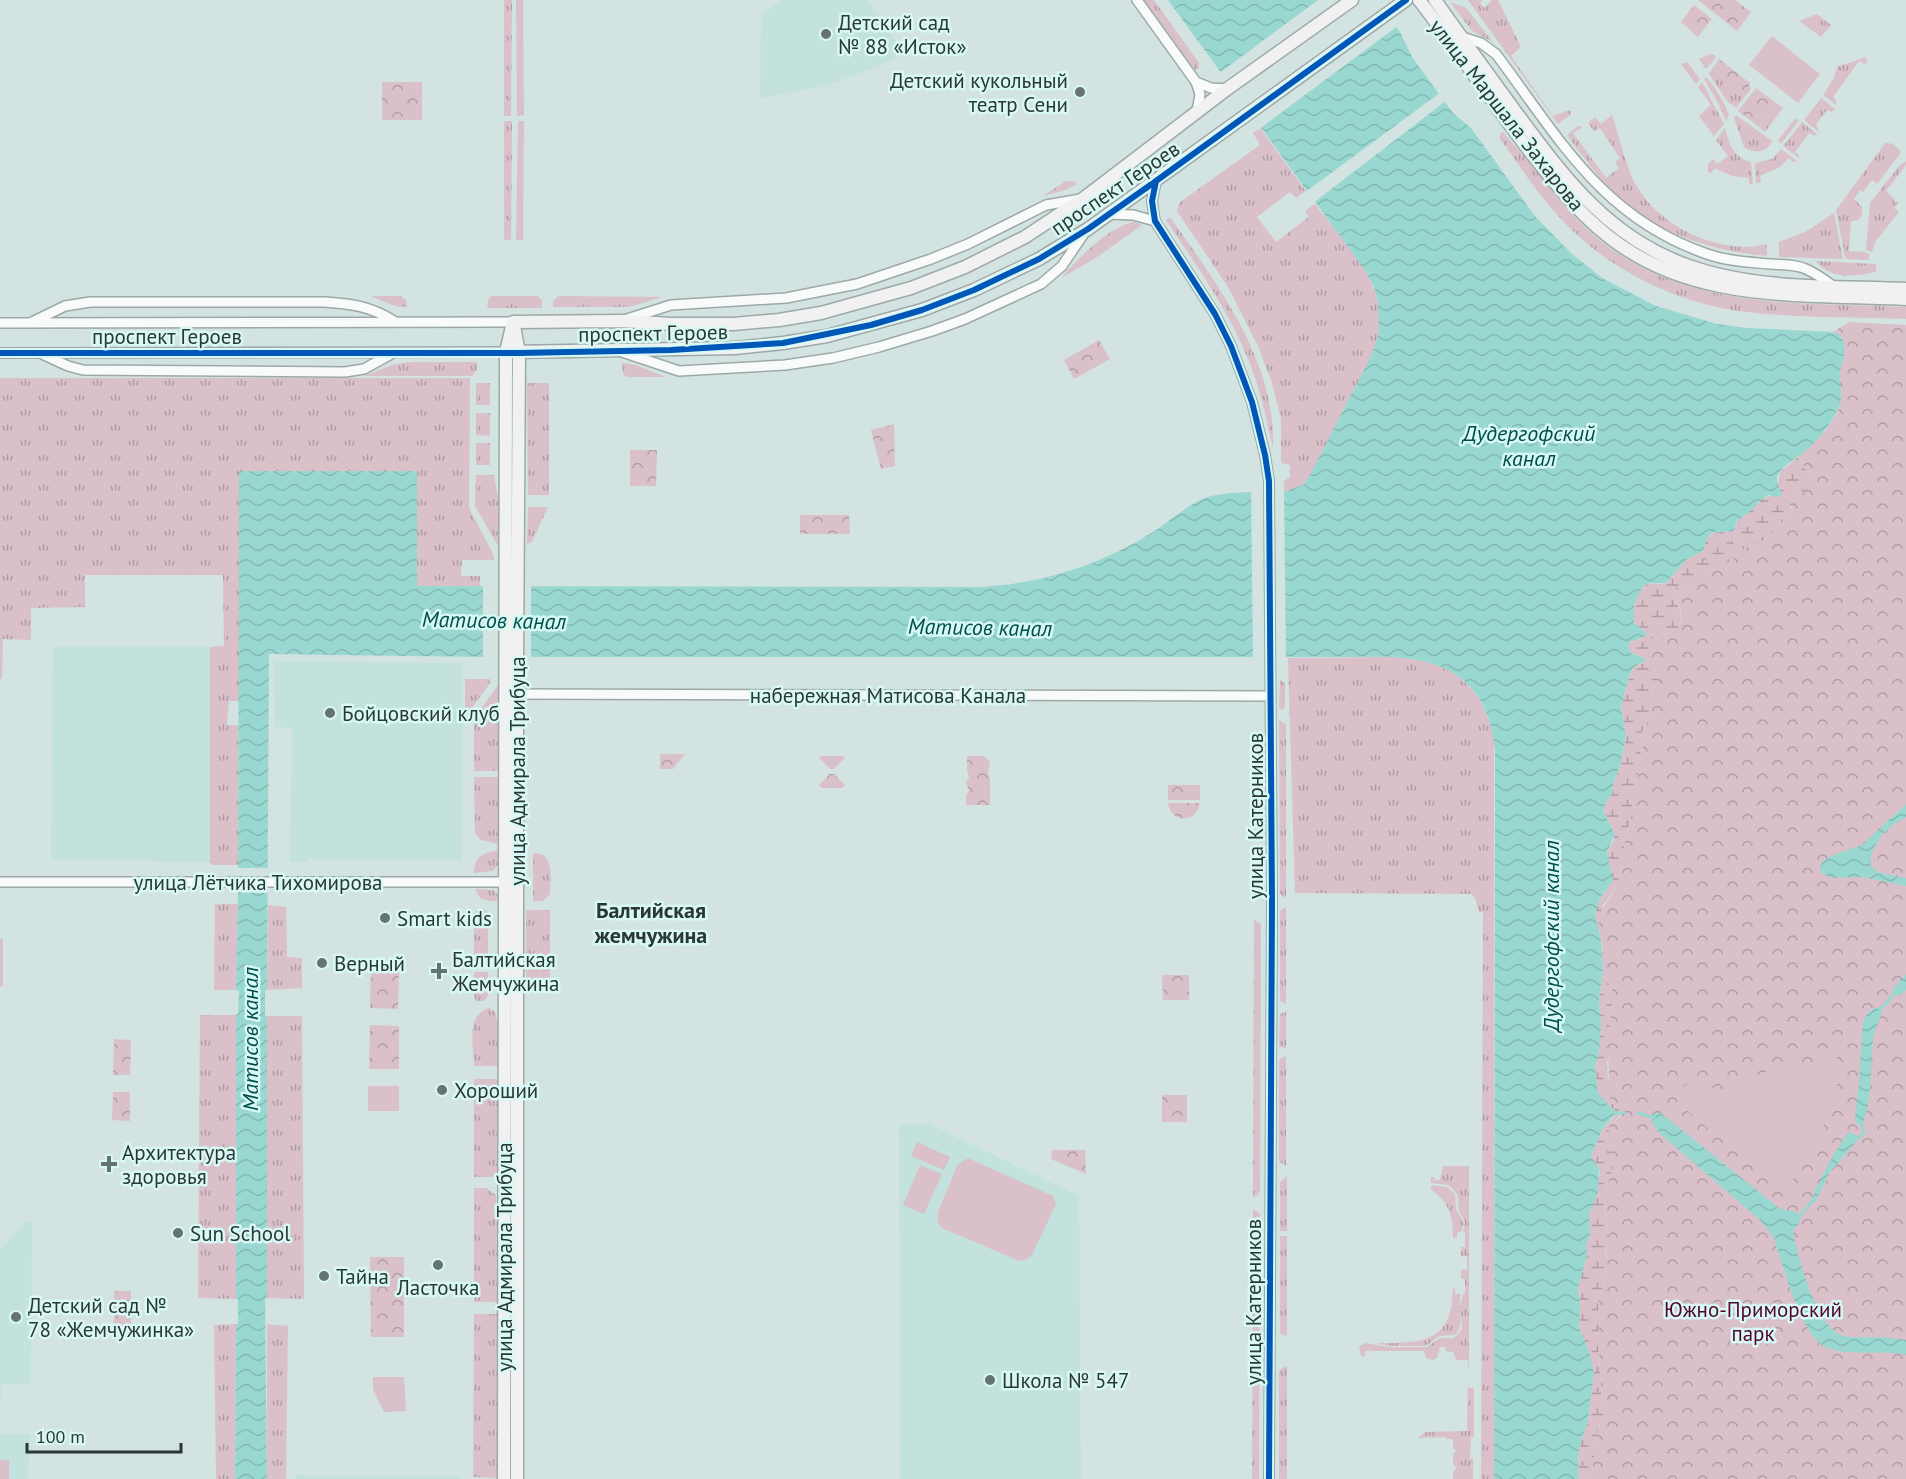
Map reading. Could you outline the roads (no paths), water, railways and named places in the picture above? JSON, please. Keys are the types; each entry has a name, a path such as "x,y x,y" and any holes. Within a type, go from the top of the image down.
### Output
{"street":[{"path":"1137,0 1196,82 1200,94 1197,112"},
{"name":"проспект Героев","path":"0,323 622,321 733,324 779,320 865,303 965,267 1025,237 1084,198 1227,89 1352,0"},
{"name":"улица Маршала Захарова","path":"1419,0 1551,178 1588,219 1619,245 1685,278 1721,286 1769,293 1906,299"},
{"name":"улица Маршала Захарова","path":"1435,0 1561,172 1597,211 1626,235 1654,252 1689,266 1723,275 1770,282 1906,289"},
{"name":"проспект Героев","path":"0,353 619,352 783,344 871,325 922,310 974,290 1039,259 1088,229 1402,3"},
{"path":"1462,37 1482,43 1496,54 1585,173 1608,197 1649,228 1678,243 1710,255 1741,261 1800,267 1833,286"},
{"path":"1196,82 1210,88 1227,89"},
{"path":"1108,214 1133,215 1155,221 1152,201 1156,181"},
{"path":"622,321 671,304 786,298 857,284 968,244 1046,205 1084,198"},
{"name":"улица Катерников","path":"1155,221 1209,304 1231,346 1252,402 1269,481 1272,903 1269,1479"},
{"path":"619,352 679,371 785,365 833,358 879,347 954,323 1041,284 1062,266 1088,229"},
{"path":"29,323 65,306 90,302 335,302 378,311 396,322"},
{"name":"улица Адмирала Трибуца","path":"512,579 506,352 513,322"},
{"name":"улица Адмирала Трибуца","path":"513,322 519,352 511,665 516,1479"},
{"path":"40,353 83,370 345,372 364,369 395,352"},
{"name":"набережная Матисова Канала","path":"511,694 1271,696"},
{"name":"улица Лётчика Тихомирова","path":"0,882 511,882"},
{"name":"улица Адмирала Трибуца","path":"504,1479 511,882"}],"water":[{"name":"Дудергофский канал","path":"1168,0 1378,0 1400,32 1412,57 1453,113 1471,128 1534,215 1572,254 1602,278 1656,306 1717,324 1747,328 1833,332 1838,334 1844,342 1840,373 1840,404 1830,424 1820,436 1779,473 1777,481 1782,495 1778,497 1769,495 1762,499 1737,521 1734,531 1711,534 1703,551 1686,560 1666,583 1650,583 1643,586 1634,604 1634,623 1647,633 1644,637 1630,642 1628,647 1631,653 1644,658 1645,661 1635,666 1630,673 1621,707 1626,736 1612,794 1603,811 1615,834 1607,852 1613,881 1600,898 1595,914 1601,941 1603,970 1599,1000 1601,1027 1599,1052 1595,1068 1598,1093 1616,1113 1603,1128 1591,1156 1599,1168 1598,1192 1589,1214 1590,1234 1586,1245 1587,1256 1578,1287 1579,1328 1590,1354 1594,1374 1588,1420 1579,1449 1578,1479 1494,1479 1495,751 1491,728 1484,708 1475,692 1462,679 1429,663 1386,657 481,657 269,654 267,990 265,990 265,1015 267,1016 267,1298 265,1299 267,1479 235,1479 236,1324 238,1324 238,1299 236,1299 236,1015 238,1014 239,991 236,990 239,471 417,471 417,586 978,587 1001,585 1045,578 1087,565 1148,535 1205,498 1233,493 1287,491 1303,485 1372,354 1379,332 1378,302 1374,287 1364,269"},
{"path":"1906,804 1906,817 1893,826 1876,844 1871,866 1878,872 1906,878 1906,886 1862,877 1832,878 1821,873 1822,862 1833,855 1862,845"},
{"path":"1906,974 1906,990 1900,995 1893,995 1893,989"},
{"path":"1876,1007 1882,1008 1882,1011 1873,1039 1870,1094 1862,1126 1857,1124 1855,1116 1862,1030 1864,1019"},
{"path":"1655,1113 1661,1113 1780,1209 1797,1212 1800,1216 1799,1223 1793,1231 1799,1257 1816,1305 1832,1329 1849,1337 1906,1340 1906,1355 1837,1351 1819,1342 1810,1331 1794,1299 1774,1238 1760,1220 1658,1132 1652,1123"},
{"path":"1849,1132 1859,1137 1857,1141 1830,1172 1815,1202 1812,1202 1821,1178"}],"waterway":[{"path":"1880,1010 1895,993"},
{"path":"1614,1113 1624,1113"},
{"path":"1638,1113 1654,1118"},
{"path":"1856,1138 1864,1132 1862,1125"},
{"path":"1797,1219 1814,1199"}],"place":[{"name":"Детский сад № 88 «Исток»","path":"826,34"},
{"name":"Детский кукольный театр Сени","path":"1080,92"},
{"name":"Бойцовский клуб","path":"330,713"},
{"name":"Smart kids","path":"385,918"},
{"name":"Верный","path":"322,963"},
{"name":"Балтийская Жемчужина","path":"439,971"},
{"name":"Хороший","path":"442,1090"},
{"name":"Архитектура здоровья","path":"109,1164"},
{"name":"Sun School","path":"178,1233"},
{"name":"Ласточка","path":"438,1265"},
{"name":"Тайна","path":"324,1276"},
{"name":"Детский сад № 78 «Жемчужинка»","path":"16,1317"},
{"name":"Школа № 547","path":"990,1380"}],"district":[{"name":"Балтийская жемчужина","path":"651,922"}],"water label":[{"name":"Матисов канал","path":"494,620"},
{"name":"Матисов канал","path":"980,627"},
{"name":"Матисов канал","path":"250,1039"}],"park label":[{"name":"Южно-Приморский парк","path":"1753,1321"}]}
